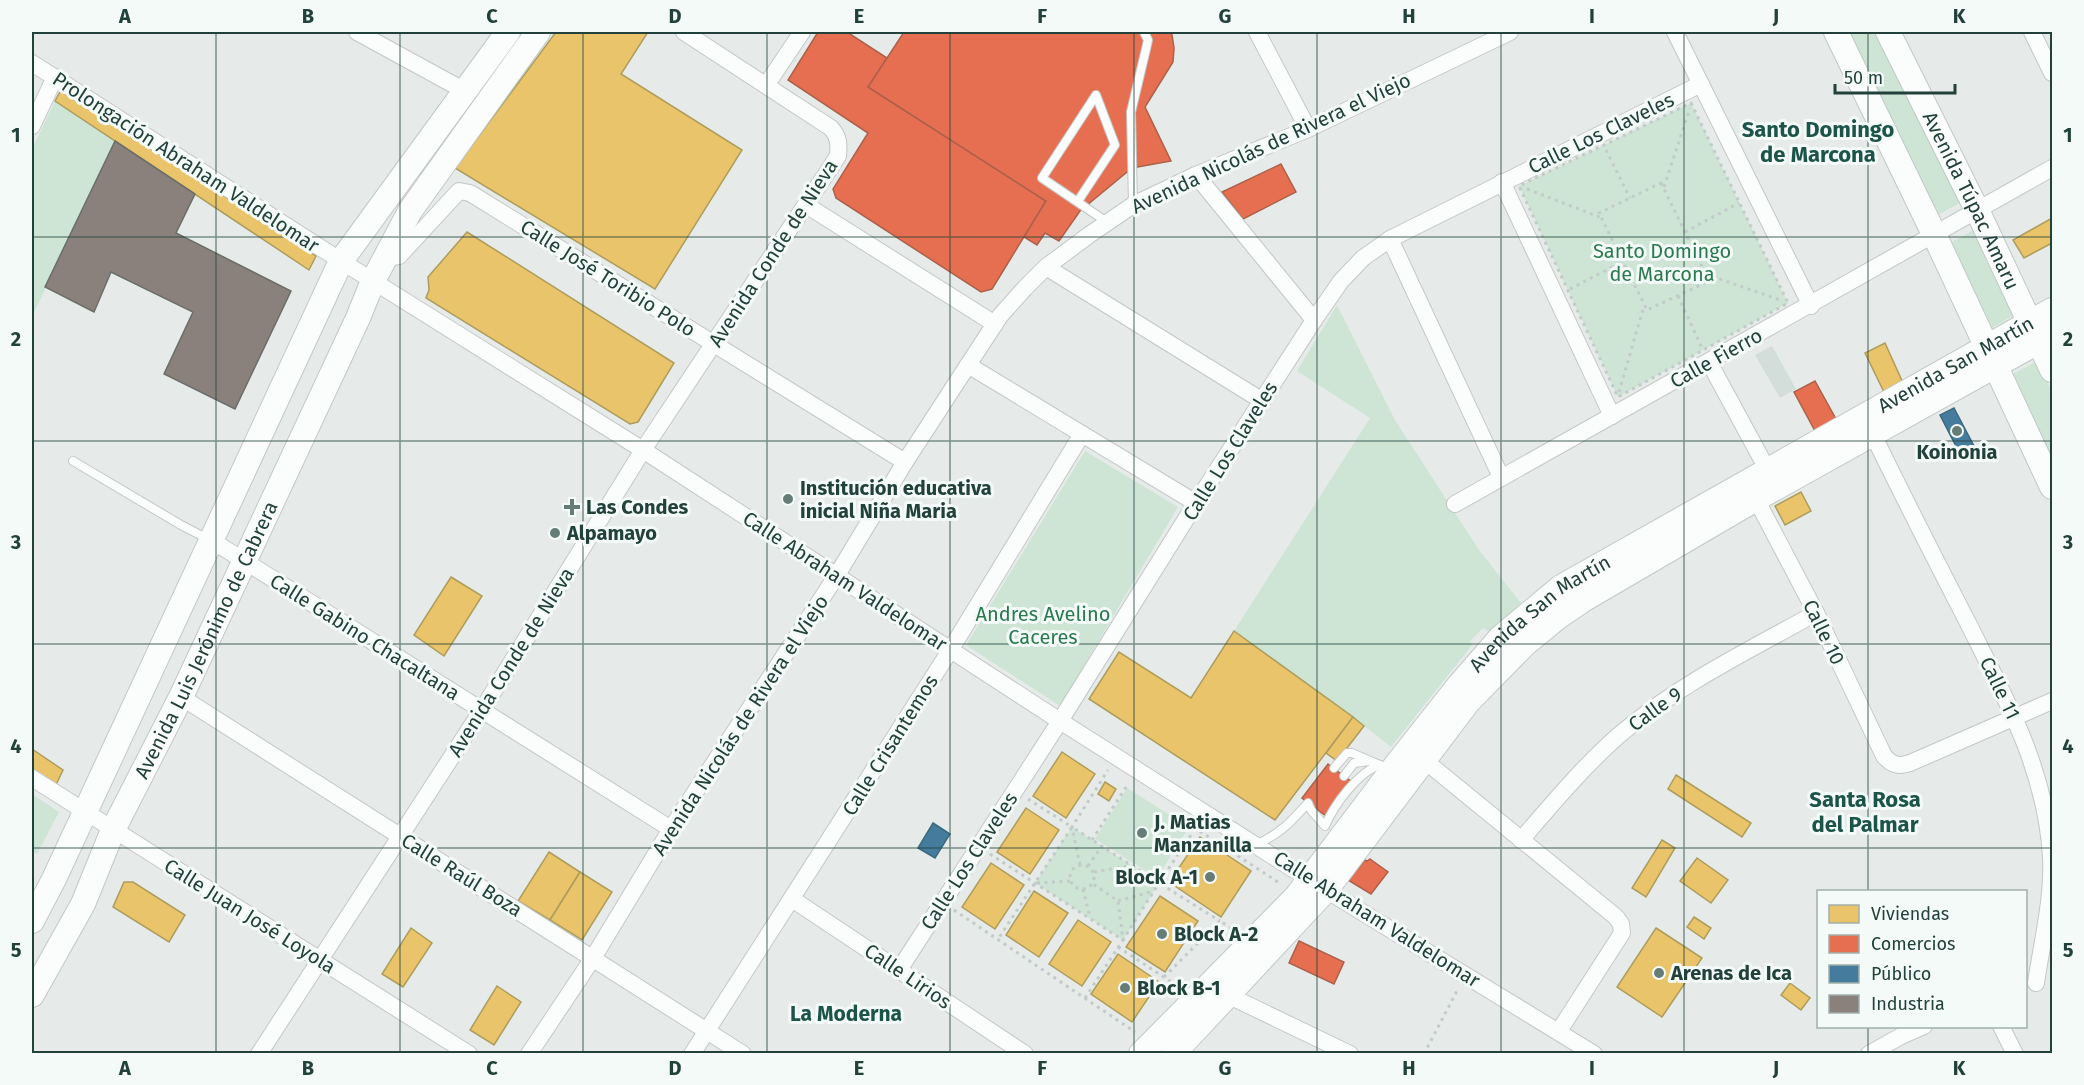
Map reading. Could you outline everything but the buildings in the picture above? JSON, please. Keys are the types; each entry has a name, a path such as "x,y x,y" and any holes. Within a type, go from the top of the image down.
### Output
{"main road":[{"name":"Avenida Luis Jerónimo de Cabrera","path":"32,921 54,879 341,261 508,32"},
{"name":"Avenida Luis Jerónimo de Cabrera","path":"32,994 83,904 113,830 181,697 358,318 373,281 410,210 538,32"},
{"path":"1836,32 1934,234 2052,487"},
{"name":"Avenida Túpac Amaru","path":"1888,32 2040,333 2052,370"},
{"name":"Avenida San Martín","path":"1173,1053 1210,993 1296,897 1318,884 1424,760 1468,702 1500,668 1558,617 1583,600 1756,499 1868,425 1990,357 2040,333 2052,310"},
{"name":"Avenida San Martín","path":"1318,884 1332,833 1388,765 1500,638 1561,587 1767,469 1868,425"},
{"name":"Avenida San Martín","path":"1141,1045 1210,993"}],"street":[{"path":"357,32 465,91"},
{"path":"684,32 767,84 802,32"},
{"path":"1257,32 1308,129"},
{"name":"Avenida Nicolás de Rivera el Viejo","path":"529,1053 593,958 671,829 837,575 905,462 968,364 995,324 1024,288 1046,267 1133,205 1196,175 1308,129 1510,32"},
{"path":"1675,32 1811,306"},
{"path":"2032,32 2052,73"},
{"name":"Prolongación Abraham Valdelomar","path":"32,63 341,261"},
{"path":"32,126 55,77"},
{"name":"Avenida Conde de Nieva","path":"259,1053 482,710 643,450 834,162 838,149 836,134 831,128 767,84"},
{"name":"Calle Los Claveles","path":"899,970 984,854 1015,790 1261,400 1341,281 1363,258 1390,239 1701,84"},
{"name":"Calle Fierro","path":"1455,504 1612,416 1706,356 1811,306 2052,168"},
{"path":"1196,175 1314,320"},
{"path":"1502,182 1612,416"},
{"name":"Calle José Toribio Polo","path":"385,258 399,256 459,190 470,193 905,462"},
{"path":"806,205 995,324"},
{"path":"1390,239 1501,477"},
{"name":"Calle Abraham Valdelomar","path":"341,261 643,450 951,649 1060,721 1112,764 1205,813 1594,1053"},
{"path":"1046,267 1261,400"},
{"path":"1706,356 1767,469"},
{"path":"968,364 1196,503"},
{"name":"Calle 11","path":"1868,425 2014,717 2036,770 2046,817 2050,885 2031,985"},
{"name":"Calle Crisantemos","path":"692,1053 951,649 1082,434"},
{"name":"Calle 10","path":"1756,499 1816,613 1884,756 1893,764 1905,765 2014,717"},
{"name":"Calle Gabino Chacaltana","path":"211,540 671,829"},
{"name":"Calle 9","path":"1521,840 1589,764 1618,737 1662,702 1699,678 1816,613"},
{"name":"Calle Raúl Boza","path":"181,697 743,1053"},
{"path":"2014,717 2052,701"},
{"path":"1424,760 1616,917 1621,924 1622,933 1559,1031"},
{"name":"Calle Juan José Loyola","path":"32,778 469,1053"},
{"name":"Calle Lirios","path":"792,899 1025,1053"},
{"path":"2031,985 2052,976"},
{"path":"1210,993 1343,1052"},
{"path":"1869,1053 1919,1028"},
{"path":"2002,1028 2015,1053"}],"lane":[{"path":"1133,205 1131,112 1148,40 1144,32"},
{"path":"1078,201 1115,145 1096,95 1042,178 1107,222"},
{"path":"73,461 181,525 211,540"},
{"path":"1334,768 1347,753 1388,765"},
{"path":"1344,776 1354,763 1370,761"},
{"path":"1255,844 1275,836 1290,824 1308,803 1311,810 1332,833"},
{"path":"1319,811 1332,833"}],"path":[{"path":"1519,186 1691,103"},
{"path":"1664,189 1691,103"},
{"path":"1691,103 1788,303"},
{"path":"1604,146 1630,198"},
{"path":"1661,183 1664,189 1709,280 1647,310 1599,213 1661,183"},
{"path":"1519,186 1602,218"},
{"path":"1519,186 1618,397"},
{"path":"1685,232 1739,203"},
{"path":"1568,290 1623,261"},
{"path":"1705,274 1788,303"},
{"path":"1678,296 1706,356"},
{"path":"1618,397 1706,356 1788,303"},
{"path":"1618,397 1644,305"},
{"path":"1112,764 1114,775"},
{"path":"998,940 1112,764"},
{"path":"1092,840 1128,784 1121,780"},
{"path":"1015,790 1243,936"},
{"path":"1085,998 1205,813"},
{"path":"1176,816 1286,888"},
{"path":"1072,827 1080,865"},
{"path":"1088,866 1102,846"},
{"path":"984,854 1035,883 1123,940"},
{"path":"1083,890 1075,887 1071,880 1073,869 1080,865 1088,866 1094,872 1093,884"},
{"path":"1094,872 1132,865"},
{"path":"1035,883 1071,880"},
{"path":"1083,890 1093,884"},
{"path":"1093,884 1118,901 1123,940"},
{"path":"1083,890 1090,918"},
{"path":"1118,901 1154,891"},
{"path":"953,910 1085,998 1141,1045"},
{"path":"1164,977 1220,921"},
{"path":"1118,947 1164,977 1210,993"},
{"path":"1424,1053 1466,974"}],"shaded area":[{"path":"1772,346 1796,389 1780,398 1755,355"}],"green space":[{"path":"1844,32 1880,32 1962,202 1934,217"},
{"path":"55,101 115,141 32,317 32,149"},
{"name":"Santo Domingo de Marcona","path":"1691,103 1788,303 1618,397 1519,186"},
{"path":"1974,230 2014,315 1989,330 1948,244"},
{"path":"1337,305 1395,420 1479,550 1521,603 1489,632 1483,628 1470,641 1472,645 1391,747 1234,631 1370,418 1297,371"},
{"path":"2038,361 2052,392 2052,471 2007,377"},
{"name":"Andres Avelino Caceres","path":"1085,451 1178,507 1060,706 966,645"},
{"name":"J. Matias Manzanilla","path":"1127,788 1189,827 1157,878 1095,839"},
{"path":"32,794 59,812 37,854 32,851"},
{"name":"J. Matias Manzanilla","path":"1072,827 1159,883 1123,940 1035,883"}],"place":[{"name":"Koinonia","path":"1957,431"},
{"name":"Institución educativa inicial Niña Maria","path":"788,499"},
{"name":"Las Condes","path":"572,507"},
{"name":"Alpamayo","path":"555,533"},
{"name":"J. Matias Manzanilla","path":"1142,833"},
{"name":"Block A-1","path":"1210,877"},
{"name":"Block A-2","path":"1162,934"},
{"name":"Arenas de Ica","path":"1659,973"},
{"name":"Block B-1","path":"1125,988"}],"district":[{"name":"Santo Domingo de Marcona","path":"1818,142"},
{"name":"Santa Rosa del Palmar","path":"1865,812"},
{"name":"La Moderna","path":"846,1014"}]}
